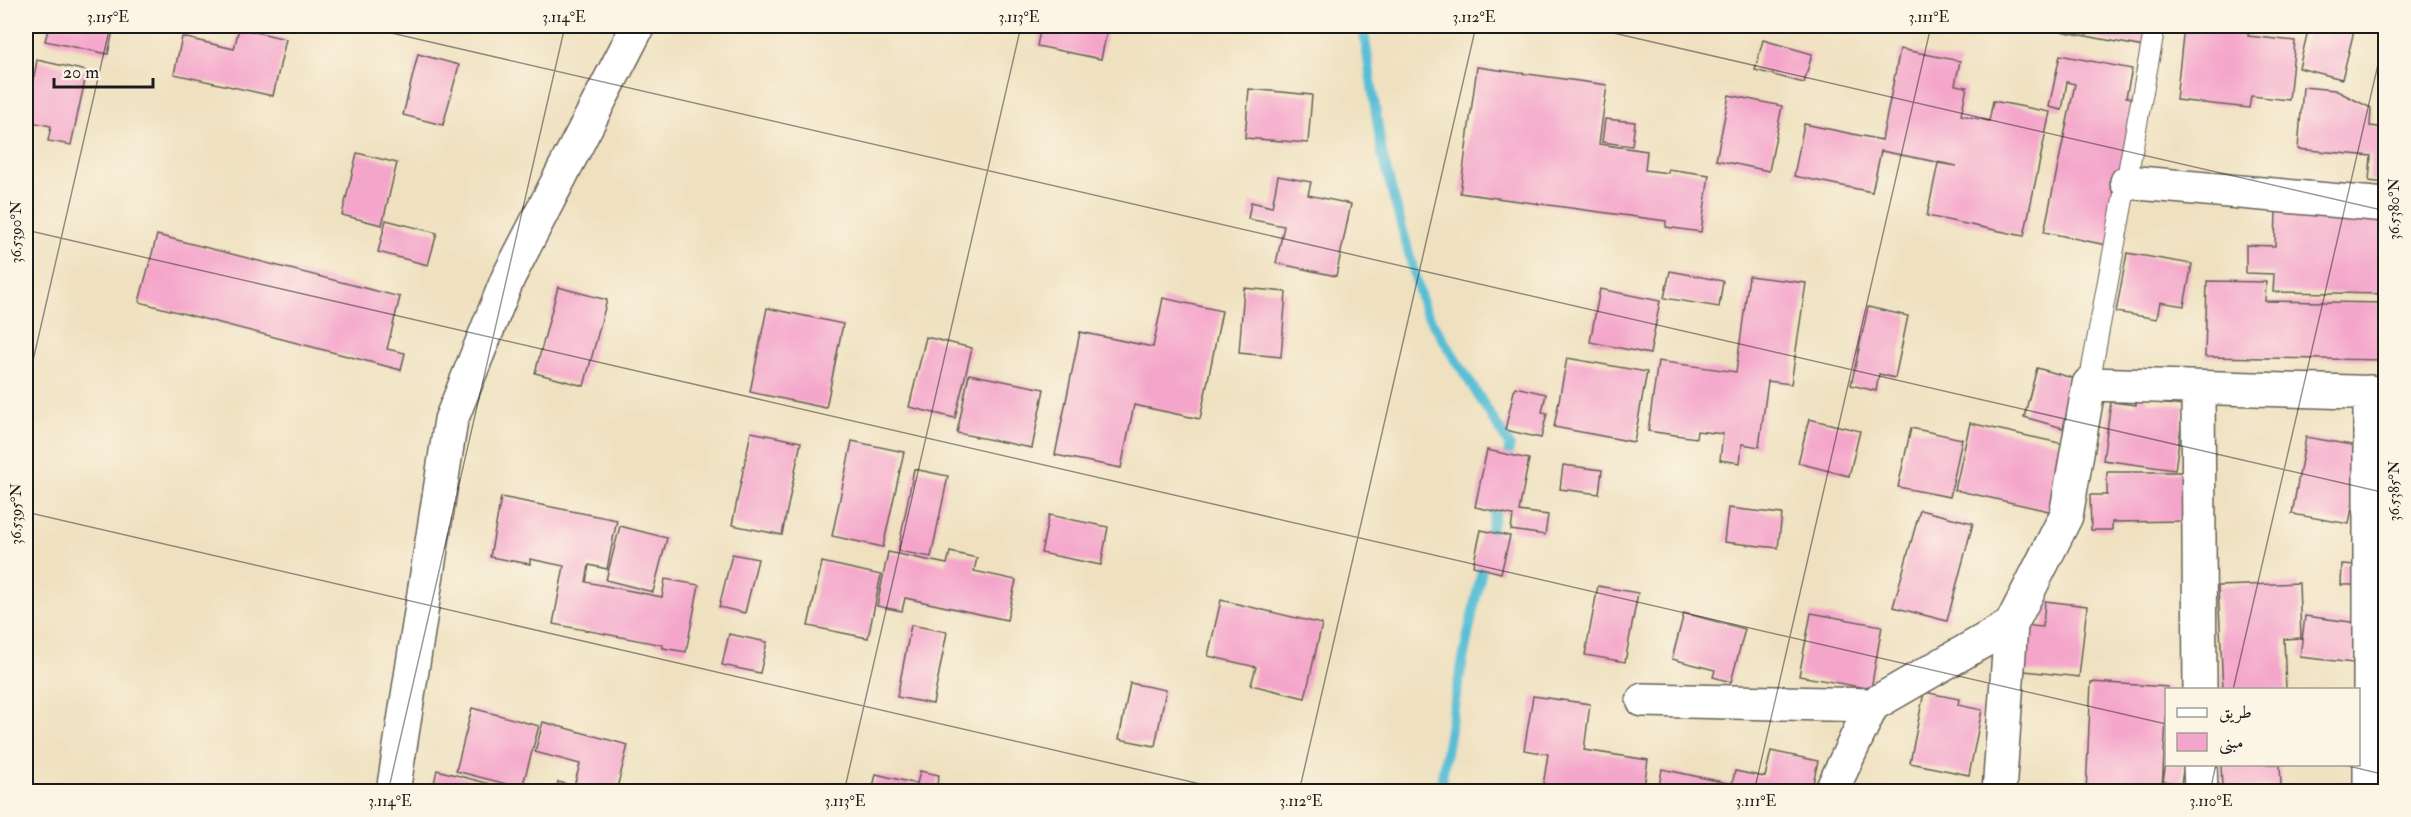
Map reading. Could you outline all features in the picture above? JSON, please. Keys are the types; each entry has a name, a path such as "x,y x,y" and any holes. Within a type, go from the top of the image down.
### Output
{"street":[{"path":"393,792 451,420 508,278 638,26"},
{"path":"2127,182 2385,205"},
{"path":"1999,792 2011,625 2066,516 2089,384 2378,393 2370,792"},
{"path":"2198,388 2200,688"},
{"path":"1643,700 1872,705 2011,625"},
{"path":"1831,792 1872,705"},
{"path":"2200,766 2201,792"}],"lane":[{"path":"2089,384 2155,26"}],"building":[{"path":"49,26 114,26 108,54 45,41"},
{"path":"1041,26 1108,26 1101,59 1037,46"},
{"path":"2055,26 2148,26 2144,47 2054,30"},
{"path":"2184,26 2249,26 2248,36 2295,41 2289,100 2251,96 2249,108 2176,100"},
{"path":"2309,26 2355,27 2342,79 2299,68"},
{"path":"239,28 286,39 273,96 174,74 182,37 234,49"},
{"path":"1763,40 1812,54 1804,83 1755,70"},
{"path":"1900,49 1960,61 1955,85 1967,87 1961,115 1989,121 1993,101 2050,112 2024,236 1927,216 1938,163 1957,166 1881,151 1872,192 1794,176 1804,124 1882,140"},
{"path":"418,54 459,65 443,125 403,115"},
{"path":"2060,55 2132,69 2126,97 2137,99 2111,246 2044,232 2075,84 2067,82 2062,110 2049,107"},
{"path":"37,60 87,71 71,145 48,141 51,126 26,121"},
{"path":"2384,61 2386,61 2386,92 2381,90"},
{"path":"1477,67 1607,85 1599,144 1647,151 1645,170 1668,173 1668,169 1709,175 1701,232 1666,227 1666,221 1460,193"},
{"path":"2303,87 2335,90 2371,108 2370,126 2386,128 2386,183 2369,181 2371,156 2298,149"},
{"path":"1249,89 1312,95 1308,143 1245,138"},
{"path":"1729,95 1782,106 1769,171 1716,160"},
{"path":"1605,119 1635,122 1632,146 1602,142"},
{"path":"357,153 397,163 382,225 342,215"},
{"path":"1278,176 1311,182 1308,195 1351,204 1336,276 1276,263 1284,226 1248,219 1251,202 1272,207"},
{"path":"2276,212 2386,214 2386,294 2273,292 2274,274 2246,273 2246,245 2275,246"},
{"path":"386,220 437,233 428,265 378,252"},
{"path":"157,235 400,297 387,349 405,353 401,370 139,302"},
{"path":"2127,253 2192,264 2184,306 2160,302 2157,319 2116,312"},
{"path":"1670,271 1723,281 1719,307 1664,298"},
{"path":"1749,276 1806,283 1791,384 1768,381 1759,447 1742,444 1740,463 1720,460 1723,434 1697,431 1696,438 1648,431 1658,361 1736,372"},
{"path":"2207,281 2266,282 2265,301 2386,303 2386,360 2205,357"},
{"path":"558,287 607,300 584,386 535,373"},
{"path":"1244,288 1286,292 1281,357 1239,353"},
{"path":"1600,289 1660,301 1650,354 1590,342"},
{"path":"1163,298 1222,311 1200,419 1134,405 1121,468 1055,455 1080,332 1153,347"},
{"path":"1868,307 1908,316 1895,378 1879,374 1876,391 1851,385"},
{"path":"767,308 843,324 826,408 750,392"},
{"path":"926,337 972,348 955,418 909,407"},
{"path":"1567,358 1647,372 1634,442 1554,427"},
{"path":"2037,368 2076,379 2063,428 2024,417"},
{"path":"969,374 1044,389 1032,448 957,433"},
{"path":"1515,387 1546,394 1542,412 1547,413 1541,438 1505,430"},
{"path":"2138,388 2149,402 2184,406 2175,470 2103,460 2111,402 2136,405"},
{"path":"1809,419 1860,431 1849,476 1798,463"},
{"path":"1970,423 2068,445 2053,512 1955,490"},
{"path":"1911,428 1962,439 1950,497 1898,487"},
{"path":"751,432 801,442 782,535 732,525"},
{"path":"2306,437 2363,447 2349,524 2292,514"},
{"path":"852,441 904,452 883,547 832,536"},
{"path":"1487,450 1529,459 1519,511 1548,515 1545,535 1511,530 1513,515 1475,507"},
{"path":"1563,465 1602,470 1599,494 1560,489"},
{"path":"914,469 948,476 931,557 898,551"},
{"path":"2107,472 2187,472 2187,521 2112,522 2112,530 2091,530 2090,495 2107,495"},
{"path":"501,497 617,520 607,569 589,565 586,582 662,597 665,579 699,585 686,652 663,648 663,645 553,624 564,566 530,559 530,564 490,557"},
{"path":"1728,508 1782,514 1778,548 1724,542"},
{"path":"1920,510 1973,523 1947,621 1893,607"},
{"path":"1049,515 1108,527 1101,565 1041,553"},
{"path":"620,526 667,538 653,592 606,580"},
{"path":"1481,530 1510,536 1501,573 1473,566"},
{"path":"888,552 947,564 950,552 977,558 974,571 1016,580 1007,620 905,598 902,611 877,606"},
{"path":"732,554 758,559 745,613 719,607"},
{"path":"822,562 881,575 868,638 808,626"},
{"path":"2342,564 2357,565 2356,585 2341,585"},
{"path":"2299,583 2301,638 2284,639 2286,688 2223,688 2218,586"},
{"path":"1598,586 1638,593 1625,662 1585,655"},
{"path":"1221,600 1322,624 1305,698 1251,685 1256,667 1208,656"},
{"path":"2045,601 2087,606 2079,677 2015,670 2020,625 2043,627"},
{"path":"1684,613 1745,629 1731,682 1713,677 1715,670 1672,659"},
{"path":"1811,613 1882,626 1871,689 1799,676"},
{"path":"2305,616 2358,623 2353,663 2300,657"},
{"path":"911,625 947,632 933,704 897,697"},
{"path":"729,634 767,642 760,673 722,665"},
{"path":"2091,682 2168,687 2165,688 2162,788 2185,790 2185,792 2086,792"},
{"path":"1130,683 1166,690 1155,746 1119,739"},
{"path":"1924,692 1959,699 1958,705 1982,710 1969,775 1910,763"},
{"path":"1533,696 1590,704 1584,750 1648,760 1643,792 1542,792 1548,754 1524,750"},
{"path":"472,708 539,726 522,788 456,771"},
{"path":"543,722 628,745 616,792 555,792 558,782 574,786 580,764 535,752"},
{"path":"1771,751 1818,761 1811,792 1658,792 1662,769 1732,784 1735,771 1765,777"},
{"path":"2166,766 2184,766 2181,784 2163,781"},
{"path":"2221,766 2280,766 2281,786 2222,788"},
{"path":"437,770 490,784 488,792 432,792"},
{"path":"920,771 939,775 935,792 872,792 876,774 917,784"}],"waterway":[{"path":"1363,26 1382,154 1424,309 1510,446 1505,467"},
{"path":"1440,792 1466,645 1498,500"}]}
